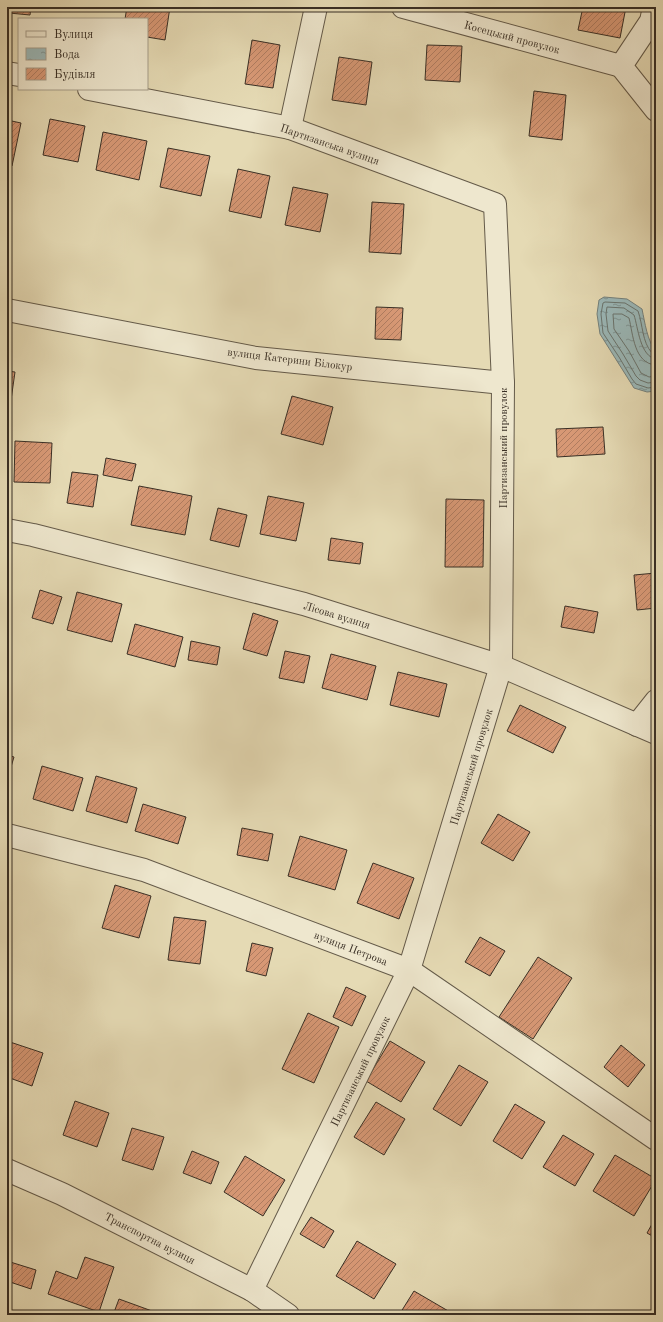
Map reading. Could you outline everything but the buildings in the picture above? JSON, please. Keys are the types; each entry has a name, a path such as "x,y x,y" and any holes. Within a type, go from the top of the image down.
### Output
{"street":[{"path":"290,128 316,7"},
{"name":"Косецький провулок","path":"403,7 621,66"},
{"path":"654,7 651,21 621,66 656,110"},
{"path":"7,73 18,75"},
{"name":"Партизанська вулиця","path":"94,90 290,128 494,204"},
{"name":"Партизанський провулок","path":"252,1290 409,970 501,666 503,383 494,204"},
{"name":"вулиця Катерини Білокур","path":"7,310 256,358 503,383"},
{"name":"Лісова вулиця","path":"7,530 33,535 304,604 501,666 647,729"},
{"path":"647,729 656,701"},
{"name":"вулиця Петрова","path":"7,835 144,870 409,970 656,1139"},
{"name":"Транспортна вулиця","path":"7,1170 62,1194 252,1290 288,1315"}],"water":[{"path":"604,297 627,299 642,309 648,337 656,352 656,391 647,392 634,388 600,334 597,314 599,300"}]}
